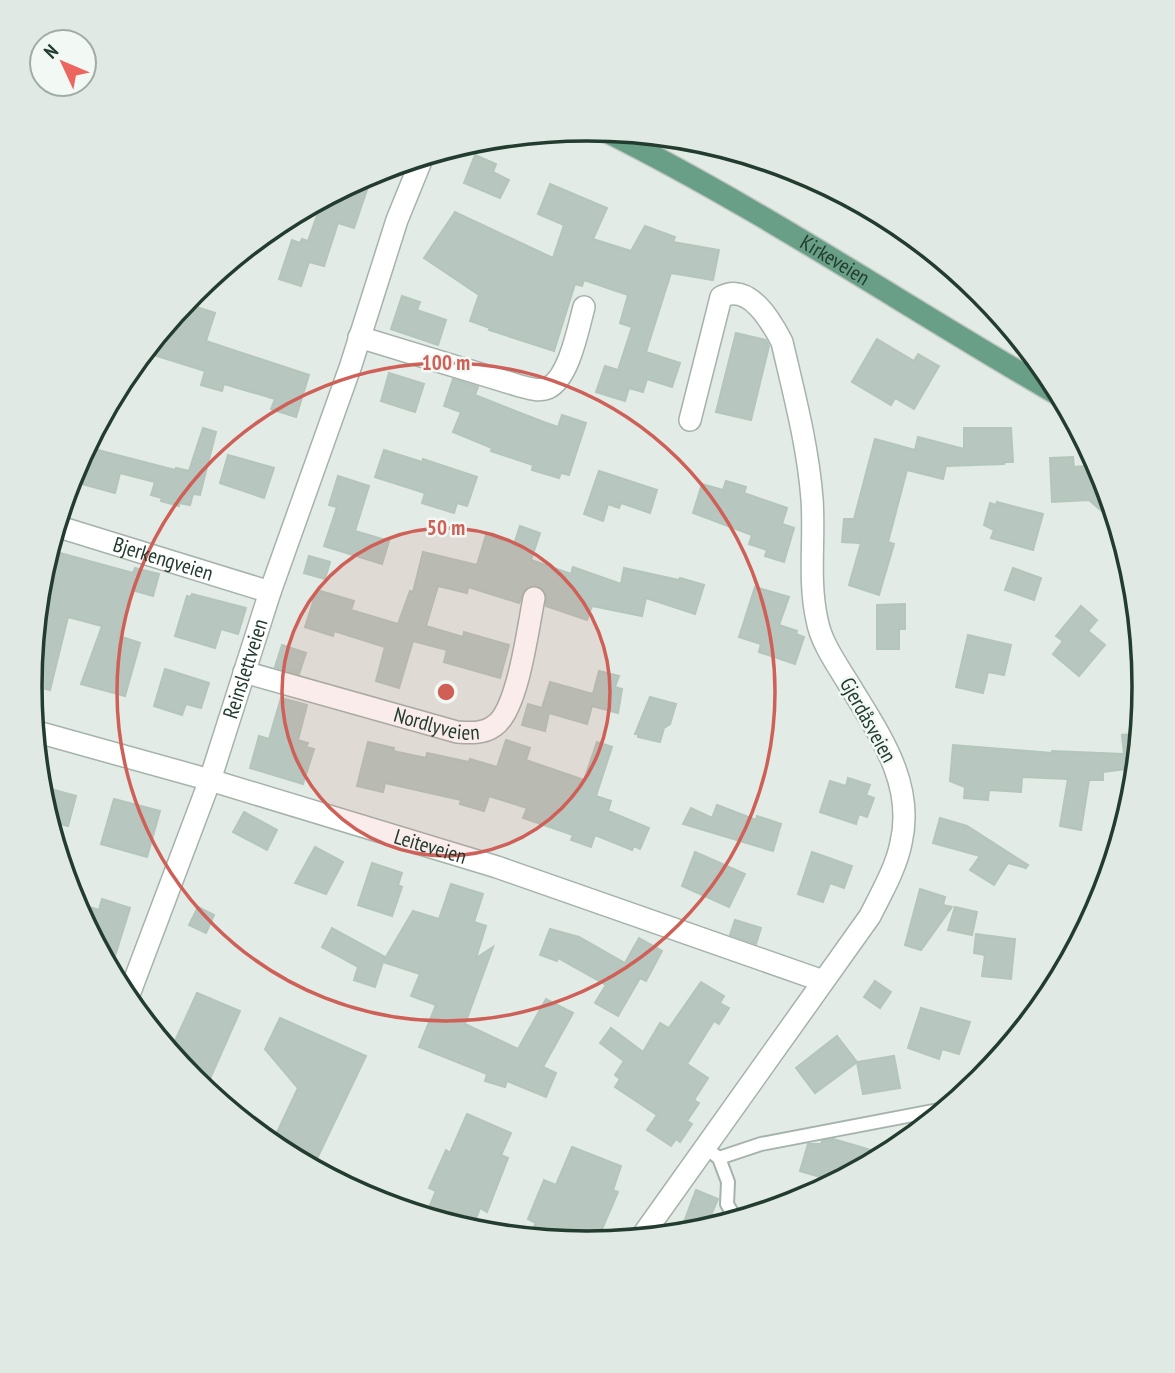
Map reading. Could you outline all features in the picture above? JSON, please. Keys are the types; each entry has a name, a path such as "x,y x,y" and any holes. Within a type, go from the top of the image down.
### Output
{"main road":[{"name":"Kirkeveien","path":"628,143 747,209 1042,385"}],"street":[{"name":"Reinslettveien","path":"132,987 209,780 397,220 418,168"},
{"name":"Gjerdåsveien","path":"649,1228 712,1153 823,981 870,916 890,876 902,842 903,796 900,780 888,751 838,666 818,625 811,595 810,477 782,342 761,309 738,293 730,292 721,297 690,420"},
{"path":"359,337 520,386 547,388 559,378 567,365 584,307"},
{"name":"Bjerkengveien","path":"66,529 270,592"},
{"name":"Nordlyveien","path":"244,672 457,732 479,733 495,726 506,714 515,689 534,598"},
{"name":"Leiteveien","path":"44,734 209,780 497,867 823,981"}],"lane":[{"path":"732,1212 727,1204 727,1182 712,1153 929,1112"}],"building":[{"path":"475,155 496,164 493,172 509,180 500,198 464,183"},
{"path":"550,184 607,208 593,239 631,251 645,226 675,237 673,242 719,250 713,280 671,273 646,352 680,363 672,387 647,379 643,392 629,388 625,401 596,392 605,366 618,370 632,327 620,323 628,295 584,280 582,286 575,284 554,351 470,321 479,295 424,258 455,212 553,258 564,225 538,214"},
{"path":"368,188 354,228 338,223 324,266 309,262 301,286 279,279 292,240 300,243 302,239 308,241 318,212"},
{"path":"402,296 420,302 417,310 446,320 438,345 391,329"},
{"path":"196,307 215,313 206,341 309,375 296,417 271,409 275,399 224,384 222,391 201,385 205,371 154,355"},
{"path":"736,333 766,340 769,346 751,420 716,412"},
{"path":"877,339 914,361 918,354 939,366 914,409 895,398 891,405 852,382"},
{"path":"389,373 424,384 415,412 381,401"},
{"path":"453,379 478,387 475,395 558,427 562,415 586,423 569,475 561,473 559,478 532,470 533,465 491,451 492,448 453,432 461,412 444,406"},
{"path":"203,428 216,432 200,495 193,494 190,505 179,503 179,506 161,501 162,498 151,495 155,482 120,473 115,493 82,484 96,450 175,470 189,471"},
{"path":"964,428 1011,428 1013,462 946,466 943,479 907,470 888,542 894,544 879,595 849,585 861,543 842,542 844,519 854,519 875,439 915,450 918,437 964,449"},
{"path":"384,450 422,462 423,459 477,477 467,506 457,503 454,513 422,503 425,493 375,477"},
{"path":"228,455 274,468 264,498 220,483"},
{"path":"1073,457 1074,467 1086,466 1105,514 1089,500 1052,502 1050,458"},
{"path":"599,471 657,490 650,513 621,503 619,508 608,504 603,521 584,514"},
{"path":"338,476 369,486 355,531 389,541 382,564 324,546 337,507 329,505"},
{"path":"726,481 746,487 744,493 787,508 782,524 794,528 784,562 765,556 767,550 749,544 752,535 693,513 702,484 723,490"},
{"path":"997,502 1043,514 1033,550 991,538 994,530 984,525 990,503 996,505"},
{"path":"520,526 540,533 531,560 571,574 573,567 621,584 624,568 704,585 695,614 646,598 642,616 592,606 587,620 546,606 546,593 537,585 525,589 519,603 468,587 467,593 438,586 426,626 463,637 464,632 509,645 500,678 444,662 447,650 413,641 399,688 376,681 385,647 334,631 333,636 305,627 317,590 354,601 351,610 398,624 410,591 413,592 423,552 477,565 486,535 514,544"},
{"path":"59,553 133,573 135,568 159,574 153,596 132,590 119,636 140,643 125,696 81,684 102,626 68,617 50,690 42,688 43,651 52,580"},
{"path":"309,556 330,562 325,579 304,573"},
{"path":"1013,568 1041,578 1034,600 1005,590"},
{"path":"755,587 789,597 779,625 797,631 796,634 804,637 795,664 759,652 761,644 739,637"},
{"path":"192,594 246,608 238,634 221,629 215,648 175,636 187,596 191,597"},
{"path":"905,604 905,629 899,629 899,649 877,649 877,605"},
{"path":"1081,606 1097,620 1088,631 1105,645 1079,676 1053,654 1063,641 1056,636"},
{"path":"968,635 1011,645 1004,675 988,672 983,693 956,687"},
{"path":"282,645 306,653 299,674 275,667"},
{"path":"165,669 209,683 201,708 186,704 182,715 154,706"},
{"path":"599,671 619,676 615,687 622,689 618,713 592,706 587,724 549,713 545,731 522,725 528,704 542,708 550,682 593,694"},
{"path":"650,697 676,704 670,724 664,728 660,742 635,734"},
{"path":"281,698 307,705 298,740 308,743 306,747 314,749 303,784 250,768 259,736 269,739"},
{"path":"1131,734 1126,771 1103,772 1103,780 1089,780 1081,830 1060,826 1068,779 1022,777 1021,792 989,790 988,800 964,798 965,787 950,781 953,745 1052,753 1124,754 1122,735"},
{"path":"506,740 530,748 526,760 584,780 597,742 612,747 596,796 611,801 608,811 649,828 640,849 634,846 632,850 595,835 591,847 571,840 573,835 523,818 527,808 489,796 484,811 460,804 461,800 385,783 383,792 357,786 368,742 426,758 427,753 469,762 470,759 497,767"},
{"path":"848,778 870,785 866,795 874,798 867,817 859,814 856,824 820,812 830,781 846,786"},
{"path":"51,789 76,796 68,826 60,824"},
{"path":"114,799 160,811 147,857 101,844"},
{"path":"717,805 756,820 757,816 781,824 773,851 683,824 691,808 712,818"},
{"path":"244,812 277,830 267,850 233,832"},
{"path":"940,818 967,826 1028,865 1026,868 1008,863 994,885 970,870 980,856 933,843"},
{"path":"315,847 343,862 326,894 295,883"},
{"path":"695,852 745,874 729,907 682,886"},
{"path":"812,852 852,866 844,888 830,883 823,902 798,894"},
{"path":"372,863 402,873 398,885 402,887 392,916 358,905"},
{"path":"451,884 483,894 474,922 486,926 476,958 493,947 465,1024 518,1049 546,999 573,1013 543,1067 556,1073 546,1097 507,1081 505,1087 485,1081 487,1074 419,1047 436,1005 411,996 420,974 383,962 413,911 439,919"},
{"path":"920,889 945,897 943,905 952,907 921,950 905,945"},
{"path":"102,899 130,908 114,958 89,907 99,910"},
{"path":"198,907 214,915 206,933 189,925"},
{"path":"955,907 977,912 972,935 948,930"},
{"path":"735,920 761,928 756,944 730,935"},
{"path":"332,928 385,957 375,987 354,980 358,967 322,947"},
{"path":"550,929 579,937 625,963 639,938 662,951 646,981 640,978 618,1016 595,1003 606,985 558,958 557,961 540,955"},
{"path":"976,934 1015,939 1011,979 982,976 985,955 974,953"},
{"path":"875,981 891,992 880,1008 864,997"},
{"path":"701,982 724,996 720,1003 729,1008 719,1024 714,1021 687,1064 708,1078 694,1100 699,1103 687,1121 692,1124 680,1142 676,1139 671,1146 647,1130 657,1115 615,1087 620,1079 615,1075 624,1061 600,1043 611,1028 643,1052 660,1023 669,1028"},
{"path":"197,993 240,1011 210,1079 174,1043"},
{"path":"921,1008 970,1022 959,1054 942,1049 939,1059 908,1048"},
{"path":"280,1018 366,1056 316,1160 276,1134 298,1088 265,1049"},
{"path":"837,1036 857,1062 815,1093 796,1068"},
{"path":"894,1056 900,1088 863,1094 857,1062"},
{"path":"467,1114 511,1133 501,1155 508,1158 487,1212 480,1208 475,1220 429,1208 436,1191 429,1188 446,1150 450,1153"},
{"path":"833,1139 873,1151 824,1178 800,1171 808,1144 821,1144 822,1141"},
{"path":"572,1147 621,1166 613,1190 618,1192 601,1232 533,1229 536,1223 528,1219 544,1180 556,1185"},
{"path":"696,1190 718,1199 710,1218 683,1224"}]}
